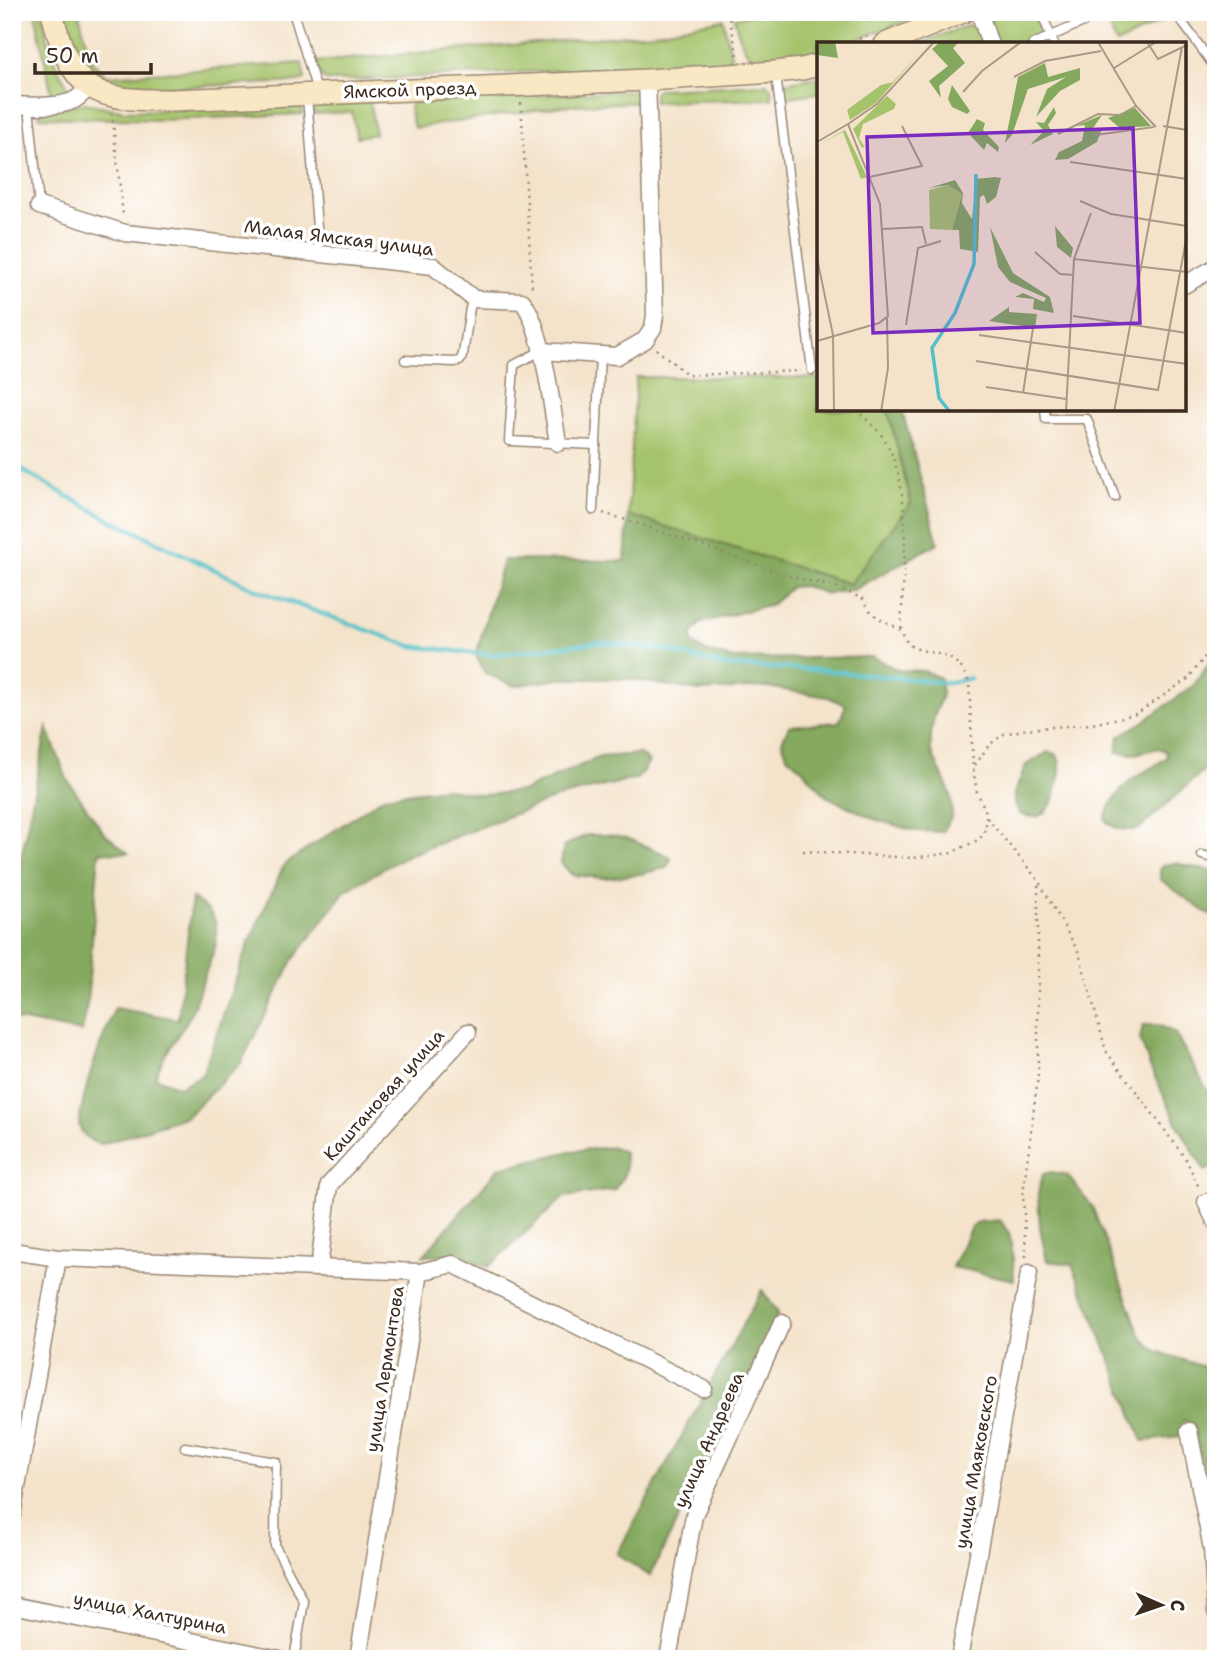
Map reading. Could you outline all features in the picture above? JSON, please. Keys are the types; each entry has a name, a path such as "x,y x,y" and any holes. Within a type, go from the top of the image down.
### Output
{"main road":[{"name":"Ямской проезд","path":"52,12 65,55 73,70 89,87 109,96 146,100 647,80 775,72 817,65"},
{"path":"890,42 963,12"}],"street":[{"path":"979,12 989,42"},
{"path":"541,351 617,356 645,340 653,328 655,315 647,80"},
{"path":"20,106 67,103 77,99 89,87"},
{"name":"Малая Ямская улица","path":"39,206 125,233 433,266 474,299"},
{"path":"1186,284 1216,267"},
{"path":"474,299 522,301 528,308 541,351 558,443"},
{"name":"Каштановая улица","path":"319,1268 329,1185 468,1032"},
{"path":"1206,1202 1216,1223"},
{"path":"12,1251 58,1258 420,1272"},
{"path":"12,1515 58,1258"},
{"name":"улица Лермонтова","path":"358,1659 420,1272 453,1264 704,1389"},
{"name":"улица Маяковского","path":"959,1659 1030,1273"},
{"name":"улица Андреева","path":"668,1659 694,1515 782,1324"},
{"path":"1189,1431 1212,1549 1216,1612"},
{"name":"улица Халтурина","path":"12,1605 280,1659"}],"lane":[{"path":"293,12 312,94 319,254"},
{"path":"1041,12 1053,40 1101,12"},
{"path":"1175,12 1216,69"},
{"path":"775,72 812,370"},
{"path":"20,106 39,206"},
{"path":"405,360 460,361 474,299"},
{"path":"541,351 514,365 509,441 596,445"},
{"path":"593,510 600,355"},
{"path":"1045,411 1046,419 1087,419 1115,497"},
{"path":"1202,855 1216,859"},
{"path":"186,1447 276,1462 275,1546 304,1602 294,1659"}],"path":[{"path":"728,12 742,74"},
{"path":"520,85 532,296 528,308"},
{"path":"109,96 125,233"},
{"path":"645,340 688,375 812,370"},
{"path":"803,851 912,859 951,853 980,839 986,828 986,812 977,792 973,768 969,683 965,672 955,660 908,644 901,629 905,533 899,475 885,440 857,411"},
{"path":"593,510 789,576 838,588 863,599 871,612 901,629"},
{"path":"973,768 989,745 1004,734 1027,729 1092,724 1136,714 1188,679 1216,642"},
{"path":"986,818 1038,880 1079,953 1106,1051 1187,1161 1206,1202"},
{"path":"1030,1273 1026,1257 1023,1194 1038,1077 1038,880"}],"green space":[{"path":"35,12 41,12 55,63 69,89 67,93 52,96"},
{"path":"65,12 79,12 90,59 106,76 302,63 305,79 299,82 128,89 108,84 88,71 79,57"},
{"path":"763,12 929,12 851,42 817,42 817,52 764,61 753,59 746,50 734,18"},
{"path":"996,12 1033,12 1042,35 1024,42 996,42 991,16"},
{"path":"1110,12 1167,12 1170,17 1120,42 1115,42 1107,19"},
{"path":"723,19 731,55 728,62 724,63 330,81 320,74 316,62 652,33"},
{"path":"969,25 977,28 982,42 923,42"},
{"path":"817,77 817,93 783,98 784,83"},
{"path":"766,84 771,88 772,99 654,102 654,93 659,89"},
{"path":"638,90 643,102 570,105 414,128 409,108 413,102"},
{"path":"370,102 375,134 357,137 352,112 313,114 314,107 319,104"},
{"path":"85,103 126,111 298,106 303,110 303,114 160,120 39,117 41,112"},
{"path":"636,377 817,378 817,411 888,411 911,503 850,584 628,515"},
{"path":"888,411 902,411 938,543 853,590 827,594 804,586 791,587 772,604 701,623 692,633 692,643 706,652 735,659 872,657 898,670 924,671 940,678 942,695 934,716 931,751 951,795 952,815 943,832 915,831 874,819 826,796 787,756 782,741 789,726 839,722 846,705 828,697 767,687 700,691 628,679 559,679 514,686 485,673 476,655 503,560 625,561 628,515 850,584 911,503"},
{"path":"1216,654 1216,759 1139,829 1125,830 1112,826 1105,820 1109,807 1118,794 1133,779 1167,757 1166,751 1158,748 1135,754 1117,752 1119,736 1193,686"},
{"path":"47,727 67,779 104,833 128,853 99,852 87,1004 82,1032 12,1019 12,903"},
{"path":"1048,752 1056,754 1060,766 1057,789 1051,804 1042,814 1036,816 1020,814 1015,804 1015,792 1026,765"},
{"path":"640,754 649,762 638,778 558,797 404,857 345,891 293,960 241,1063 187,1116 102,1144 94,1142 82,1132 79,1122 88,1083 115,1008 178,1019 192,898 208,910 216,923 216,944 190,1016 164,1057 155,1077 179,1087 202,1075 247,947 284,865 385,796 443,788 482,795 523,791 600,757"},
{"path":"587,835 627,838 671,859 666,868 635,875 604,878 572,875 561,863 564,846"},
{"path":"1175,863 1216,872 1216,918 1160,879 1163,865"},
{"path":"1143,1025 1158,1025 1175,1033 1216,1110 1216,1165 1205,1171 1178,1125 1150,1067 1140,1039"},
{"path":"613,1147 624,1152 625,1164 625,1172 614,1190 564,1197 488,1267 457,1257 423,1256 499,1168 572,1151"},
{"path":"1052,1172 1067,1175 1092,1206 1141,1337 1156,1351 1216,1371 1216,1479 1210,1478 1203,1467 1193,1424 1184,1421 1180,1437 1143,1441 1072,1264 1047,1261 1040,1228 1038,1193 1043,1174"},
{"path":"1000,1220 1009,1233 1014,1280 952,1267 971,1227 979,1222"},
{"path":"762,1290 777,1311 777,1319 650,1576 617,1554"}],"waterway":[{"path":"12,461 25,472 103,516 257,590 411,646 491,655 599,642 666,650 724,666 822,670 948,683 970,678"}]}
